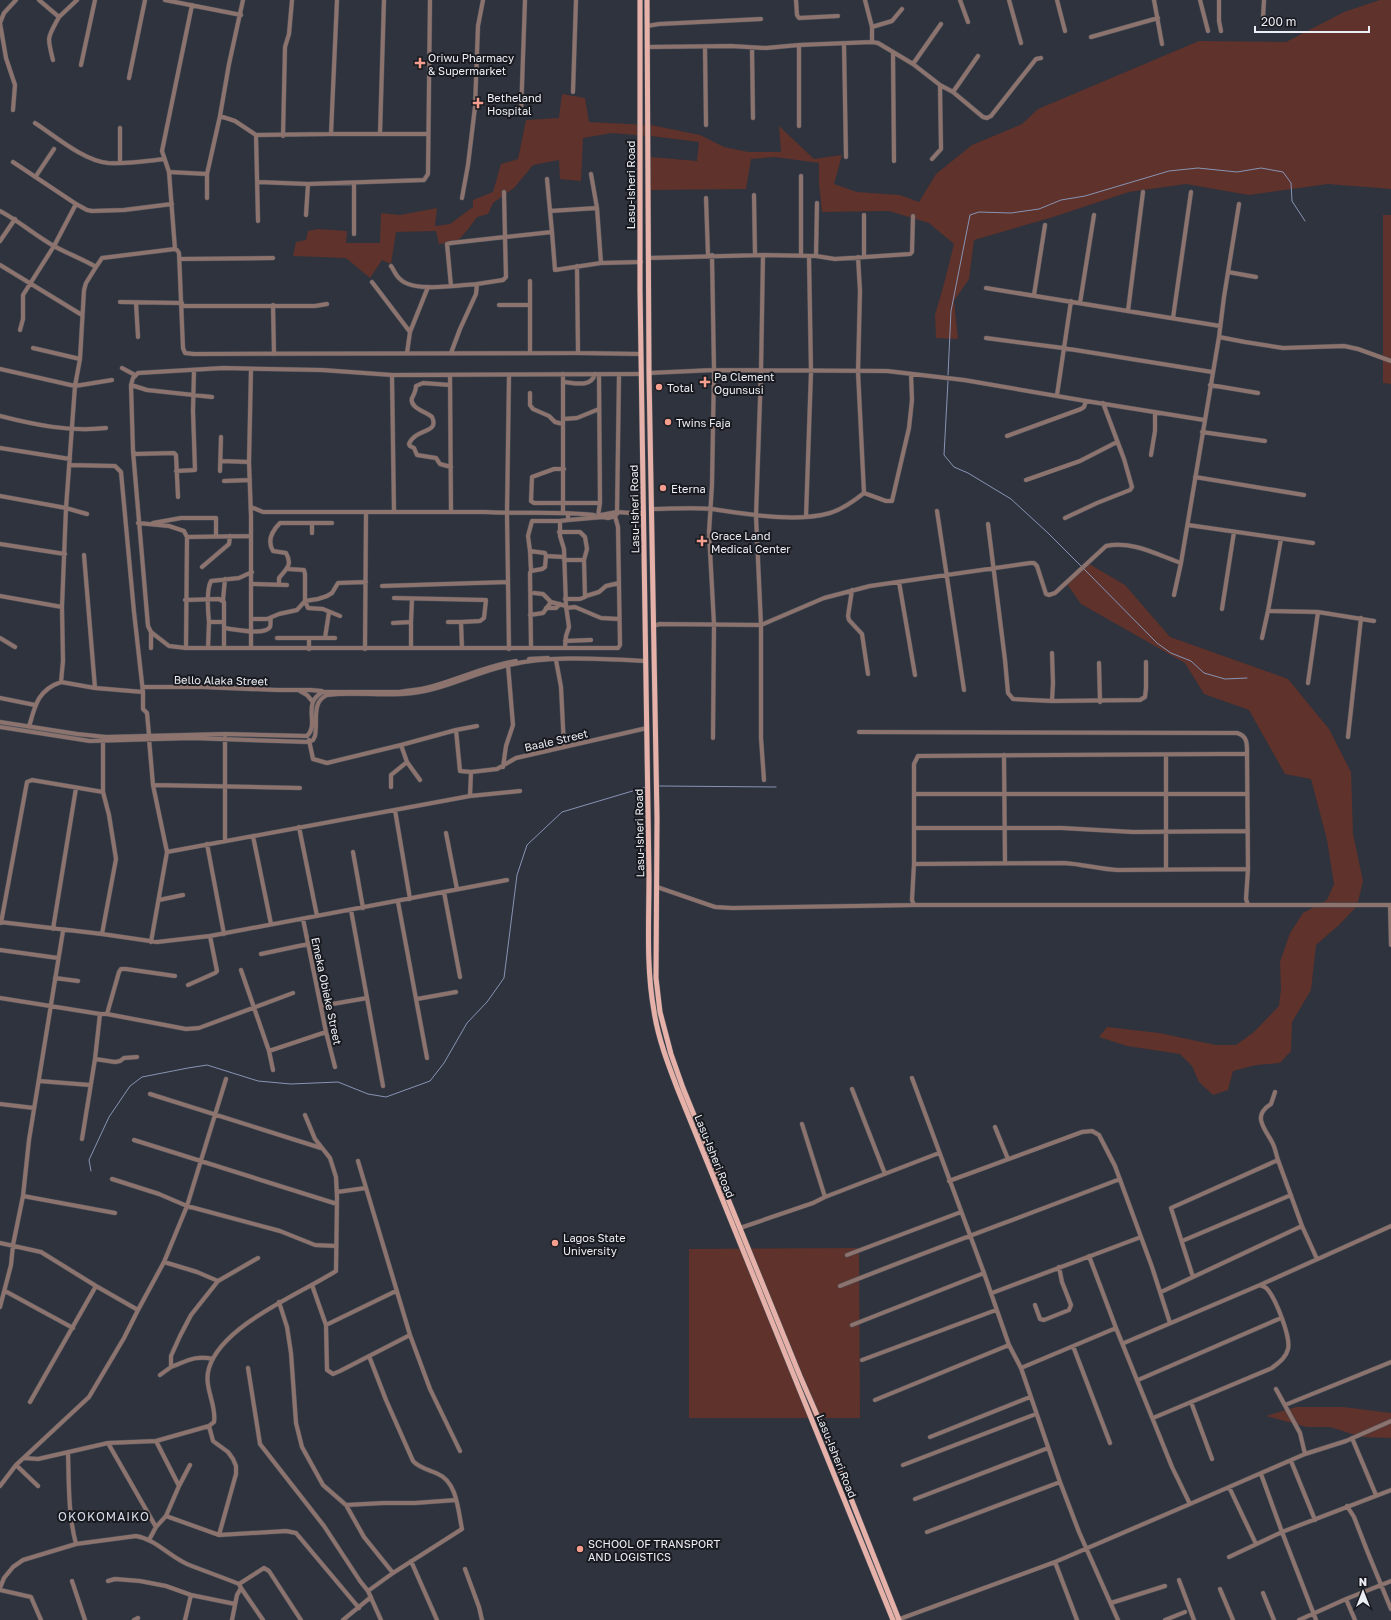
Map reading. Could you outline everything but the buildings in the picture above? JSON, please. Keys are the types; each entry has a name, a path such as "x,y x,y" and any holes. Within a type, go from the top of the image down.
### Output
{"main road":[{"name":"Lasu-Isheri Road","path":"640,0 641,354 648,728 650,980 654,1012 661,1044 678,1090 821,1441 897,1620"},
{"name":"Lasu-Isheri Road","path":"647,0 649,373 657,887 656,978 660,1012 671,1054 680,1080 827,1438 897,1620"},
{"path":"642,426 650,426"},
{"path":"821,1441 827,1438"}],"street":[{"path":"13,110 15,85 6,58 0,23 4,13 16,0"},
{"path":"39,0 59,17"},
{"path":"53,60 48,40 49,36 59,17 77,0"},
{"path":"81,65 95,0"},
{"path":"129,78 145,0"},
{"path":"165,0 240,15"},
{"path":"207,198 207,174 243,0"},
{"path":"283,136 285,46 289,34 292,0"},
{"path":"331,134 337,0"},
{"path":"380,134 384,0"},
{"path":"258,182 308,184 354,183 419,181 424,180 427,177 430,0"},
{"path":"462,198 468,165 475,107 478,26 483,0"},
{"path":"522,114 525,0"},
{"path":"573,92 576,0"},
{"path":"796,0 797,15 799,18 838,16"},
{"path":"865,0 872,27 872,42"},
{"path":"960,0 968,22"},
{"path":"1009,0 1020,42"},
{"path":"1058,0 1066,31"},
{"path":"1154,0 1162,44"},
{"path":"1200,0 1208,30"},
{"path":"1219,0 1218,22 1221,31"},
{"path":"1263,18 1264,0"},
{"path":"192,5 162,150 169,172 175,249 178,251 180,259 183,350 185,353 641,354"},
{"path":"872,27 892,21 902,10"},
{"path":"1091,37 1158,18"},
{"path":"647,26 659,24 761,19"},
{"path":"914,64 941,24"},
{"path":"647,47 731,46 752,48 799,44 878,43 914,64 940,85 953,92 983,117 987,118 991,116 1036,59 1041,58"},
{"path":"799,44 799,126"},
{"path":"844,44 846,157"},
{"path":"705,47 706,125"},
{"path":"752,48 753,118"},
{"path":"893,53 894,161"},
{"path":"953,92 978,56"},
{"path":"932,159 941,149 940,85"},
{"path":"220,116 235,121 256,135 428,134"},
{"path":"35,123 90,158 108,163 164,159"},
{"path":"120,128 120,162"},
{"path":"256,135 258,221"},
{"path":"36,176 54,149"},
{"path":"13,162 86,210 124,210 172,204"},
{"path":"169,172 207,174"},
{"path":"591,174 597,208 601,263"},
{"path":"801,176 801,256"},
{"path":"547,179 555,270 601,263 641,262"},
{"path":"354,183 354,234"},
{"path":"306,215 308,184"},
{"path":"391,266 400,280 408,284 428,287 477,284 505,279 504,192"},
{"path":"1128,311 1143,192"},
{"path":"1173,318 1191,192"},
{"path":"754,195 755,255"},
{"path":"706,198 710,255 714,370 712,485 709,532 714,624 713,738"},
{"path":"816,256 817,202"},
{"path":"20,330 23,319 23,295 54,246 76,204"},
{"path":"1174,595 1188,525 1239,204"},
{"path":"550,211 597,208"},
{"path":"0,210 54,246 96,267"},
{"path":"864,215 864,256"},
{"path":"1080,303 1094,215"},
{"path":"648,258 710,255 762,255 816,256 835,259 906,254 912,252 913,216"},
{"path":"0,241 15,219"},
{"path":"1034,295 1045,225"},
{"path":"451,286 447,244 451,242 552,232"},
{"path":"29,727 35,705 40,696 53,685 61,682 64,661 62,607 66,508 75,386 80,360 82,315 86,283 102,258 175,249"},
{"path":"762,255 761,371 756,516 761,625 761,738 764,780"},
{"path":"806,517 811,372 809,256"},
{"path":"858,257 860,291 858,372 864,493"},
{"path":"180,259 272,258"},
{"path":"0,265 82,315"},
{"path":"577,266 578,353"},
{"path":"1228,272 1256,277"},
{"path":"530,281 530,353"},
{"path":"372,282 410,332"},
{"path":"451,353 476,294 477,284"},
{"path":"407,354 410,332 428,287"},
{"path":"986,288 1220,326"},
{"path":"1057,395 1071,301"},
{"path":"120,302 182,305 273,306 315,306 327,304"},
{"path":"136,303 138,337"},
{"path":"499,306 530,305"},
{"path":"273,306 274,354"},
{"path":"1219,337 1283,348 1344,346 1358,349 1391,361"},
{"path":"986,338 1063,348 1212,372"},
{"path":"33,348 80,360"},
{"path":"0,368 75,386 112,380"},
{"path":"122,368 135,374 143,371 223,368 322,370 392,375 642,374"},
{"path":"251,369 249,462 252,572 251,648"},
{"path":"176,471 195,470 193,395 194,370"},
{"path":"649,373 714,370 811,372 887,371 964,380 1204,420"},
{"path":"135,374 131,385 133,451 146,618 151,632 169,646 186,648 310,649 620,648 617,512 619,375"},
{"path":"563,374 563,502 568,520"},
{"path":"864,493 886,501 892,501 910,421 912,400 911,374"},
{"path":"392,375 394,512"},
{"path":"450,375 451,512"},
{"path":"509,375 507,514 509,649"},
{"path":"564,382 585,384 597,375"},
{"path":"597,375 599,409 600,503 598,516"},
{"path":"450,385 423,384 416,386 415,394 412,399 413,403 416,407 432,417 434,424 428,431 418,433 409,444 414,448 417,455 436,458 440,464 451,467"},
{"path":"131,385 147,390 212,397"},
{"path":"1210,385 1258,393"},
{"path":"530,393 530,405 533,409 549,416 555,422 577,418 599,409"},
{"path":"1007,436 1081,409 1084,407 1086,401"},
{"path":"1065,518 1132,488 1124,459 1103,403"},
{"path":"1151,455 1155,431 1155,412"},
{"path":"0,416 42,426 94,430 106,428"},
{"path":"1202,432 1265,440"},
{"path":"220,471 221,437"},
{"path":"1026,480 1080,461 1117,442"},
{"path":"0,448 70,459"},
{"path":"133,451 135,454 176,454 178,497"},
{"path":"221,460 249,462"},
{"path":"69,465 115,466 121,472 132,597 143,690 143,709 147,713 153,786 167,852 151,942"},
{"path":"564,469 554,469 534,475 532,477 531,501 534,503 600,503"},
{"path":"1195,477 1304,495"},
{"path":"224,481 250,480"},
{"path":"651,509 710,509 756,516 806,517 830,513 849,504 864,493"},
{"path":"0,496 66,508 87,514"},
{"path":"251,507 263,512"},
{"path":"937,511 964,690"},
{"path":"251,516 263,512 485,512 507,514 565,513 598,516 617,512 644,514"},
{"path":"293,512 293,522"},
{"path":"365,649 366,513"},
{"path":"531,648 529,575 531,571 528,536 532,521 568,520 603,516 608,518 615,516 618,526"},
{"path":"150,524 181,518 216,518 216,536"},
{"path":"560,520 559,532 564,549 565,598 569,627 565,647"},
{"path":"312,522 312,534"},
{"path":"138,523 169,526 184,531 186,537 186,648"},
{"path":"279,584 279,578 288,569 288,560 286,553 273,551 270,542 272,531 280,523 332,523"},
{"path":"988,524 1008,693 1014,698 1052,701 1100,702 1143,699 1146,688 1146,662"},
{"path":"1188,525 1313,543"},
{"path":"559,532 580,532 585,537 586,549 584,560 586,596"},
{"path":"1222,609 1234,532"},
{"path":"202,567 229,544 230,536"},
{"path":"186,537 251,536"},
{"path":"1262,638 1281,539"},
{"path":"0,544 65,554"},
{"path":"653,626 660,624 761,625 824,598 852,590 1034,563 1037,566 1046,594 1049,595 1054,593 1106,546 1118,544 1138,548 1181,563"},
{"path":"530,551 545,554 546,556 584,560"},
{"path":"84,555 95,688"},
{"path":"531,571 545,567 546,556"},
{"path":"288,569 304,570 305,601 310,609 323,609 340,616"},
{"path":"208,648 209,584 211,581 238,578 252,572"},
{"path":"224,648 223,600 225,579"},
{"path":"251,619 267,619 297,610 301,603 305,601 318,599 332,593 339,583 366,582"},
{"path":"382,586 508,582"},
{"path":"899,582 915,675"},
{"path":"565,598 583,599 586,596 599,592 606,586 619,583"},
{"path":"252,584 287,585"},
{"path":"852,590 848,620 862,634 868,674"},
{"path":"534,593 543,594 551,602 566,607 575,607 601,618 619,619"},
{"path":"0,596 62,607"},
{"path":"394,598 486,600 484,618 480,621 448,622"},
{"path":"411,648 412,599"},
{"path":"185,600 223,600"},
{"path":"530,615 543,613 551,602"},
{"path":"546,608 556,608 560,604"},
{"path":"1268,611 1318,612 1374,621"},
{"path":"325,638 329,612"},
{"path":"1308,683 1318,612"},
{"path":"224,628 251,632 266,630 270,626 271,618"},
{"path":"1348,736 1361,618"},
{"path":"209,622 224,622"},
{"path":"393,623 411,622"},
{"path":"461,622 462,648"},
{"path":"151,632 151,648"},
{"path":"0,638 15,647"},
{"path":"277,638 335,638"},
{"path":"309,638 310,649"},
{"path":"565,641 591,640"},
{"path":"1052,652 1052,701"},
{"name":"Bello Alaka Street","path":"61,682 95,688 143,690 203,687 300,691 310,690 323,692 399,692 434,686 508,662 530,659 646,659"},
{"path":"0,722 106,737 225,738 309,742 313,740 315,736 317,705 321,698 328,695 412,694 442,687 508,665 523,662 646,659"},
{"path":"556,660 561,687 564,747"},
{"path":"1099,663 1100,702"},
{"path":"503,767 506,746 513,725 508,665"},
{"path":"300,691 307,695 313,702"},
{"path":"307,736 312,729 313,702 315,697 323,692"},
{"path":"0,698 35,705"},
{"path":"307,736 313,759 327,763 477,726"},
{"path":"0,728 90,741 225,734 307,736"},
{"name":"Baale Street","path":"471,772 497,769 503,767 516,758 648,728"},
{"path":"456,730 460,772 471,772 470,796"},
{"path":"859,732 1237,733 1245,737 1247,754 1248,870 1246,899 1248,905"},
{"path":"225,738 225,841"},
{"path":"102,934 116,859 109,815 103,792 104,741"},
{"path":"401,745 407,762 420,780"},
{"path":"914,905 912,900 914,864 914,764 918,756 1247,754"},
{"path":"1004,755 1005,863"},
{"path":"1166,755 1166,870"},
{"path":"391,787 391,775 407,762"},
{"path":"103,792 29,780 26,784 0,922 63,931 102,934 151,942 224,934 507,880"},
{"path":"153,786 300,788"},
{"path":"53,929 76,788"},
{"path":"167,852 470,796 520,791"},
{"path":"914,794 1247,794"},
{"path":"395,810 410,899"},
{"path":"299,827 317,916"},
{"path":"914,828 1062,828 1111,832 1248,831"},
{"path":"446,833 457,889"},
{"path":"253,836 271,924"},
{"path":"207,844 224,934"},
{"path":"353,852 363,908"},
{"path":"914,864 1064,863 1081,864 1106,870 1248,870"},
{"path":"657,887 715,906 732,908 914,905 1390,905 1391,945"},
{"path":"444,892 460,977"},
{"path":"159,900 183,895"},
{"path":"398,902 428,1058"},
{"path":"351,910 383,1086"},
{"name":"Emeka Obieke Street","path":"303,919 326,1032 335,1067"},
{"path":"0,1307 11,1264 13,1245 23,1196 38,1081 63,931"},
{"path":"188,985 217,971 210,936"},
{"path":"261,954 308,944"},
{"path":"0,950 58,958"},
{"path":"107,1014 121,969 176,976"},
{"path":"240,970 269,1051 273,1070"},
{"path":"55,978 78,981"},
{"path":"417,999 456,992"},
{"path":"0,998 51,1007 107,1014 186,1030 199,1028 254,1009 293,993"},
{"path":"321,1006 367,998"},
{"path":"82,1139 95,1059 100,1014"},
{"path":"269,1051 326,1032"},
{"path":"95,1059 115,1062 124,1058 137,1057"},
{"path":"912,1078 949,1181 992,1293 996,1310 1009,1344 1021,1368 1060,1482 1118,1620"},
{"path":"0,1486 16,1465 89,1397 124,1338 164,1262 187,1206 202,1162 226,1079"},
{"path":"38,1081 90,1085"},
{"path":"852,1089 884,1174"},
{"path":"1275,1092 1271,1104 1264,1108 1261,1115 1263,1128 1273,1143 1302,1226 1317,1259"},
{"path":"150,1094 321,1148"},
{"path":"0,1104 34,1108"},
{"path":"24,1458 38,1460 108,1443 156,1441 209,1426 214,1422 215,1419 207,1378 213,1359 233,1335 279,1302 312,1285 336,1270 337,1192 333,1167 330,1158 321,1148 311,1130 305,1114"},
{"path":"802,1124 825,1197"},
{"path":"995,1126 1008,1159"},
{"path":"949,1181 1082,1132 1092,1131 1099,1135 1115,1166 1161,1292 1170,1323"},
{"path":"134,1140 337,1204"},
{"path":"740,1228 813,1203 939,1153"},
{"path":"1193,1277 1171,1208 1278,1160"},
{"path":"358,1161 410,1335 430,1389 460,1451"},
{"path":"112,1179 158,1194 187,1206 280,1231 315,1245 336,1246"},
{"path":"840,1286 930,1250 970,1237 1120,1180"},
{"path":"337,1192 366,1188"},
{"path":"1182,1241 1291,1195"},
{"path":"23,1196 115,1213"},
{"path":"847,1255 961,1212"},
{"path":"1161,1292 1302,1226"},
{"path":"1124,1343 1260,1285 1391,1226"},
{"path":"992,1293 1141,1236"},
{"path":"0,1243 41,1252 138,1310"},
{"path":"1089,1256 1116,1328 1124,1343 1172,1467 1190,1504"},
{"path":"171,1367 171,1356 191,1315 218,1281 258,1258"},
{"path":"164,1262 197,1272 218,1281"},
{"path":"1035,1304 1040,1319 1044,1320 1069,1310 1071,1305 1062,1282 1059,1268"},
{"path":"852,1325 984,1273"},
{"path":"312,1285 326,1325 326,1358 327,1370 329,1373 333,1374 340,1371 410,1335"},
{"path":"1153,1418 1272,1368 1283,1359 1288,1350 1289,1341 1276,1304 1268,1289 1260,1285"},
{"path":"30,1402 96,1286"},
{"path":"5,1291 73,1328"},
{"path":"326,1325 396,1291"},
{"path":"279,1302 287,1327 291,1353 296,1423 302,1447 323,1485 346,1504 364,1537 392,1573"},
{"path":"862,1360 996,1310"},
{"path":"1138,1380 1281,1318"},
{"path":"1021,1368 1116,1328"},
{"path":"874,1400 1009,1344"},
{"path":"1073,1346 1110,1443"},
{"path":"368,1591 392,1573 461,1530 456,1500 446,1479 419,1466 413,1461 386,1400 369,1356"},
{"path":"160,1375 171,1367 194,1358 204,1357 213,1359"},
{"path":"1285,1405 1391,1362"},
{"path":"248,1368 260,1444 324,1526 368,1591 381,1620"},
{"path":"1276,1389 1300,1433 1305,1454"},
{"path":"930,1437 1030,1397"},
{"path":"1190,1402 1212,1458"},
{"path":"902,1465 1036,1414"},
{"path":"897,1620 1055,1562 1305,1454 1352,1438 1391,1421"},
{"path":"209,1426 214,1441 228,1452 236,1466 236,1474 219,1536"},
{"path":"1352,1438 1376,1495"},
{"path":"156,1441 179,1486"},
{"path":"108,1443 156,1527"},
{"path":"915,1499 1048,1448"},
{"path":"68,1452 69,1497 76,1544"},
{"path":"1291,1461 1315,1520"},
{"path":"16,1465 38,1486"},
{"path":"149,1540 156,1527 166,1516 190,1465"},
{"path":"1261,1474 1316,1620"},
{"path":"927,1532 1060,1482"},
{"path":"1230,1487 1256,1544"},
{"path":"1228,1557 1282,1532 1391,1490"},
{"path":"346,1504 415,1503 456,1500"},
{"path":"1347,1506 1354,1517 1391,1609"},
{"path":"166,1516 219,1536 286,1531 296,1533 359,1608"},
{"path":"41,1620 31,1597 0,1589 4,1578 13,1567 23,1560 76,1544 128,1536 144,1537 172,1556 187,1564 240,1586 263,1620"},
{"path":"411,1561 437,1620"},
{"path":"1055,1562 1077,1620"},
{"path":"232,1620 240,1586 262,1568 267,1568 301,1620"},
{"path":"465,1569 479,1607 482,1620"},
{"path":"1179,1580 1194,1620"},
{"path":"72,1581 85,1620"},
{"path":"108,1581 140,1581 166,1586 191,1595 235,1604"},
{"path":"1299,1620 1391,1581"},
{"path":"1111,1603 1165,1586"},
{"path":"1220,1589 1233,1620"},
{"path":"1264,1593 1274,1620"},
{"path":"185,1620 191,1595"},
{"path":"343,1620 371,1597"},
{"path":"1346,1599 1355,1620"},
{"path":"1165,1620 1185,1612"}],"shaded area":[{"path":"1380,0 1391,0 1391,189 1328,184 1249,195 1186,184 1129,192 1053,217 974,240 969,279 954,301 958,339 936,338 935,315 954,244 929,223 889,211 822,212 819,183 819,163 775,157 751,159 746,189 650,190 651,157 697,161 699,142 651,136 651,125 700,135 724,147 748,152 781,152 779,126 814,159 842,155 834,184 857,192 900,195 919,202 936,174 972,145 1022,124 1038,109 1199,41 1286,42 1344,12"},
{"path":"562,94 585,98 589,122 648,125 648,136 612,133 583,138 581,181 560,179 559,160 533,165 514,188 493,203 488,214 477,217 457,242 439,244 436,231 396,232 391,264 382,260 370,278 346,258 293,256 296,242 306,240 308,231 318,229 347,231 346,243 380,243 381,213 400,215 437,208 435,226 450,224 473,207 473,200 493,192 501,164 518,159 526,120 559,118"},
{"path":"1383,215 1391,215 1391,384 1383,383"},
{"path":"1086,562 1125,585 1170,637 1288,679 1329,729 1351,772 1353,834 1363,881 1357,906 1339,925 1316,945 1311,990 1292,1022 1291,1051 1280,1063 1256,1065 1233,1071 1228,1090 1213,1095 1199,1082 1192,1066 1180,1054 1127,1046 1099,1037 1107,1027 1159,1033 1216,1045 1236,1045 1254,1032 1279,1006 1281,989 1280,962 1290,933 1303,913 1327,900 1334,884 1327,840 1311,779 1285,774 1249,710 1204,694 1185,663 1081,604 1067,584"},
{"path":"859,1248 860,1418 689,1418 689,1249"},
{"path":"1296,1407 1343,1407 1391,1413 1391,1438 1362,1437 1330,1427 1307,1427 1266,1416"}],"waterway":[{"path":"948,375 951,311 970,215 979,212 1011,213 1039,209 1061,200 1085,196 1169,171 1198,168 1237,172 1261,168 1283,172 1291,183 1292,201 1305,221"},
{"path":"948,381 944,455 954,467 968,473 1011,499 1081,566"},
{"path":"1083,568 1157,643 1171,653 1191,661 1204,673 1225,679 1247,678"},
{"path":"659,786 776,787"},
{"path":"91,1171 89,1160 109,1117 130,1086 142,1077 207,1065 258,1081 291,1084 338,1082 368,1094 386,1097 430,1081 444,1063 467,1023 487,1002 504,978 517,875 527,845 562,812 646,787"}],"place":[{"name":"Oriwu Pharmacy & Supermarket","path":"420,63"},
{"name":"Betheland Hospital","path":"478,103"},
{"name":"Pa Clement Ogunsusi","path":"705,382"},
{"name":"Total","path":"659,387"},
{"name":"Twins Faja","path":"668,422"},
{"name":"Eterna","path":"663,488"},
{"name":"Grace Land Medical Center","path":"702,541"},
{"name":"Lagos State University","path":"555,1243"},
{"name":"SCHOOL OF TRANSPORT AND LOGISTICS","path":"580,1549"}],"district":[{"name":"OKOKOMAIKO","path":"104,1516"}]}
